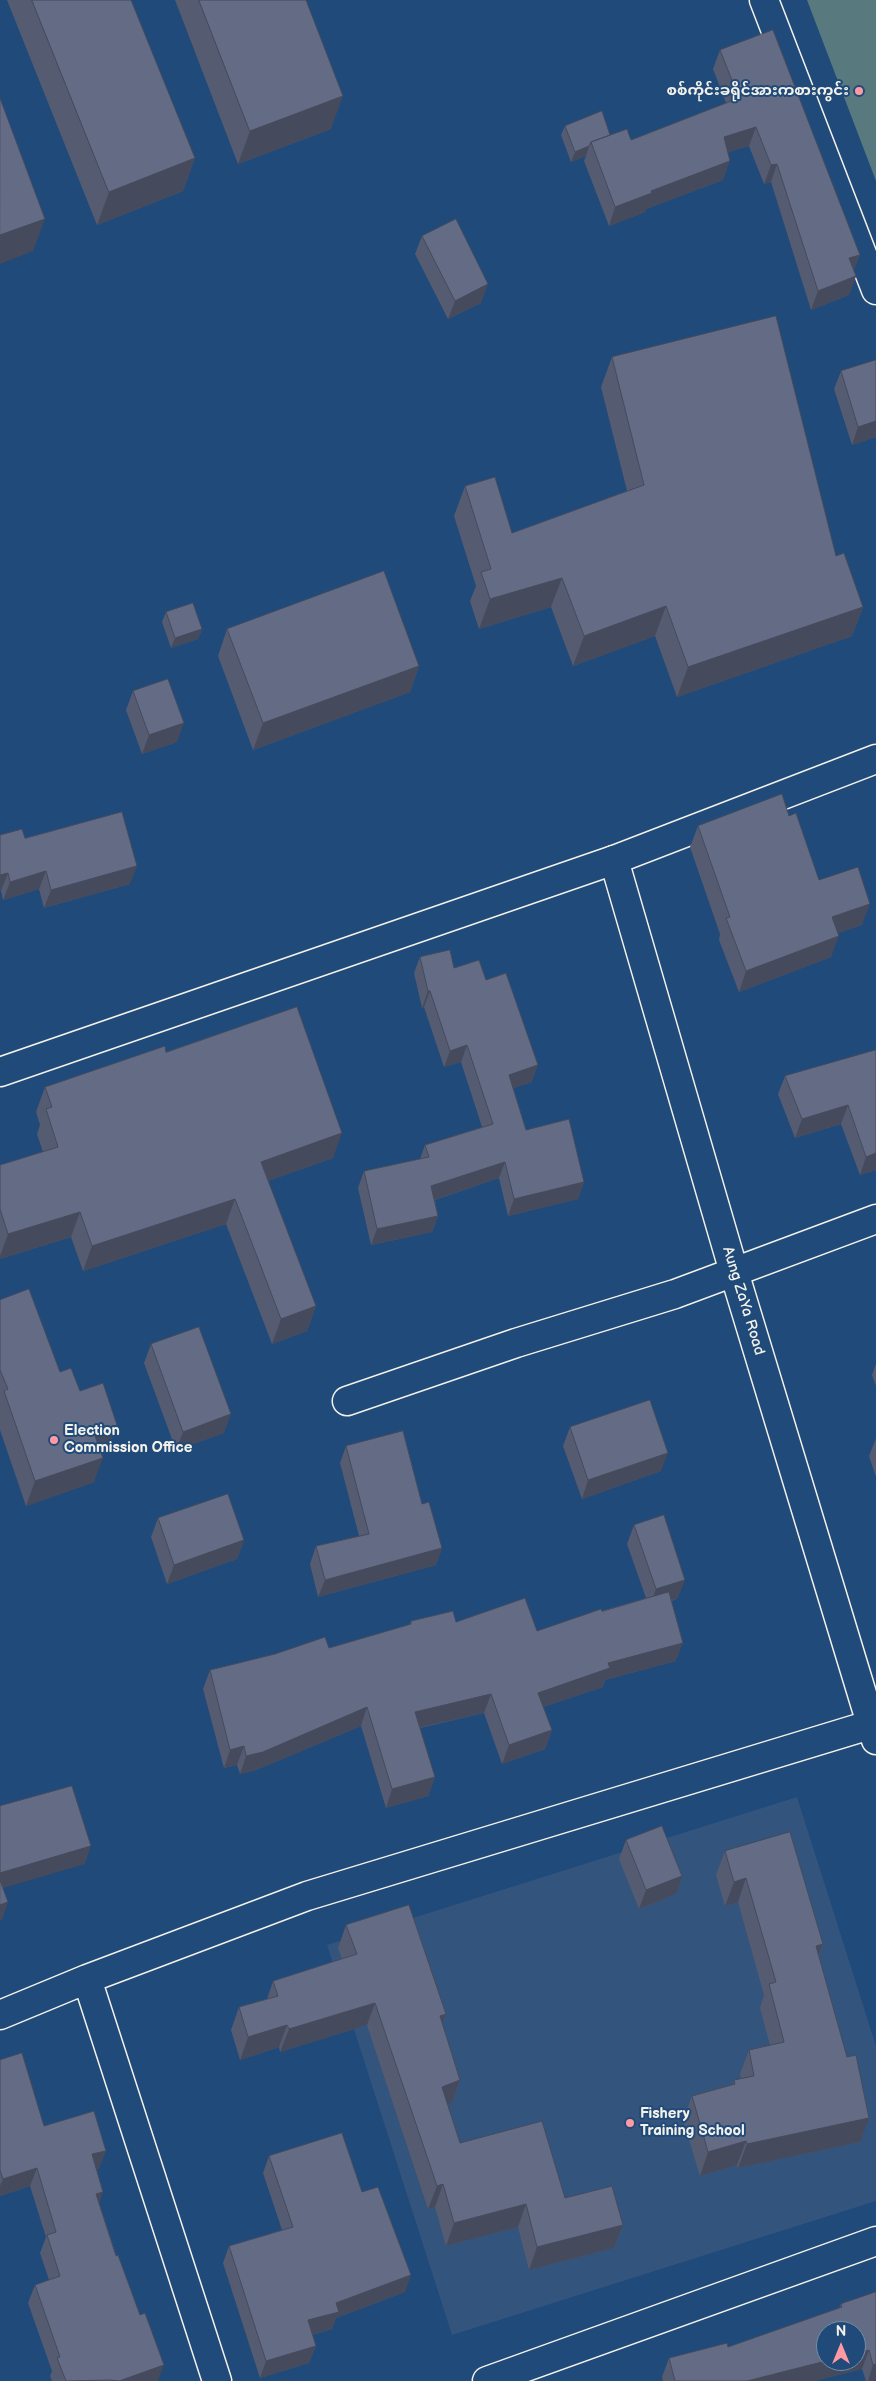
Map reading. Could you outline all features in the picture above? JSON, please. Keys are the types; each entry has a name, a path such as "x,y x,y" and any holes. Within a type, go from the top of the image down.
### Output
{"street":[{"path":"764,0 876,290"},
{"path":"0,1072 614,860 876,759"},
{"name":"Aung ZaYa Road","path":"614,860 734,1272 875,1729"},
{"path":"347,1401 516,1343 675,1294 876,1219"},
{"path":"0,2015 87,1979 307,1896 875,1729"},
{"path":"87,1979 217,2381"},
{"path":"487,2381 876,2241"}],"shaded area":[{"name":"Fishery Training School","path":"797,1797 876,2046 876,2201 452,2335 327,1945"}],"green space":[{"name":"စစ်ကိုင်းခရိုင်အားကစားကွင်း","path":"807,0 876,0 876,181"}],"building":[{"path":"32,0 131,0 195,158 109,192"},
{"path":"199,0 306,0 343,96 250,131"},
{"path":"773,30 860,255 849,258 856,276 818,291 777,164 771,165 756,127 724,137 730,161 615,207 591,142 627,129 631,140 739,98 720,50"},
{"path":"0,98 45,219 0,235"},
{"path":"602,111 610,135 591,142 589,146 575,152 565,126"},
{"path":"456,219 488,284 455,301 422,236"},
{"path":"776,316 836,556 844,553 863,607 688,667 666,606 584,636 562,578 490,599 481,572 491,569 465,486 495,477 512,533 644,485 612,357"},
{"path":"876,360 876,421 858,427 841,371"},
{"path":"384,571 419,666 263,723 227,629"},
{"path":"193,603 202,629 175,638 166,612"},
{"path":"168,679 184,723 149,735 133,691"},
{"path":"782,794 789,816 796,813 819,880 858,867 870,904 832,917 839,936 746,971 726,918 730,917 698,826"},
{"path":"122,812 137,866 51,890 46,871 10,882 8,873 0,875 0,835 22,829 25,838"},
{"path":"450,950 454,968 479,960 486,980 506,973 538,1065 509,1075 526,1130 569,1119 584,1182 514,1199 505,1162 431,1186 438,1216 377,1229 364,1171 429,1157 425,1145 493,1124 467,1045 450,1051 430,991 428,991 420,957"},
{"path":"297,1007 342,1133 261,1162 316,1306 281,1319 235,1199 92,1246 80,1212 8,1234 0,1209 0,1165 58,1147 46,1109 52,1107 45,1087 165,1046 166,1052"},
{"path":"876,1050 876,1153 866,1157 848,1105 802,1119 785,1076"},
{"path":"29,1289 60,1372 71,1368 80,1391 103,1383 117,1425 94,1433 103,1458 35,1481 4,1391 8,1389 0,1370 0,1300"},
{"path":"199,1327 231,1414 183,1432 151,1344"},
{"path":"650,1400 668,1453 588,1480 570,1427"},
{"path":"403,1431 422,1504 429,1502 442,1548 325,1580 316,1546 369,1534 346,1446"},
{"path":"228,1494 244,1540 174,1565 158,1518"},
{"path":"664,1515 685,1580 656,1589 634,1525"},
{"path":"669,1592 683,1643 608,1663 610,1668 538,1693 552,1730 509,1745 491,1694 415,1712 435,1777 392,1789 367,1707 263,1752 246,1756 244,1746 230,1750 210,1670 275,1654 325,1637 329,1648 411,1624 411,1621 453,1611 456,1622 525,1598 537,1631 601,1609 602,1611"},
{"path":"72,1786 91,1846 0,1873 0,1806"},
{"path":"662,1826 682,1876 646,1890 626,1840"},
{"path":"790,1832 823,1944 816,1946 847,2057 856,2055 869,2118 747,2144 746,2141 708,2152 692,2096 735,2084 734,2080 754,2076 749,2050 784,2042 769,1984 776,1982 746,1878 734,1882 725,1851"},
{"path":"0,1880 8,1902 0,1905"},
{"path":"409,1905 446,2014 440,2016 460,2080 442,2087 460,2143 542,2121 565,2198 612,2186 623,2225 537,2247 526,2204 454,2223 443,2184 437,2186 375,2003 289,2029 287,2025 248,2037 239,2007 278,1996 273,1981 357,1954 346,1925"},
{"path":"22,2053 44,2126 94,2111 106,2151 92,2154 103,2192 96,2194 116,2256 118,2255 140,2315 145,2313 164,2365 119,2381 66,2381 57,2358 60,2357 35,2285 60,2276 47,2235 56,2232 37,2168 3,2179 0,2170 0,2060"},
{"path":"342,2133 362,2192 378,2187 411,2275 336,2303 339,2312 308,2320 316,2346 266,2361 229,2246 293,2227 269,2156"},
{"path":"876,2292 876,2364 873,2365 869,2350 866,2351 866,2321 816,2321 816,2364 747,2381 675,2381 669,2358 727,2343 728,2347 842,2307 841,2304"}],"place":[{"name":"စစ်ကိုင်းခရိုင်အားကစားကွင်း","path":"859,91"},
{"name":"Election Commission Office","path":"54,1440"},
{"name":"Fishery Training School","path":"630,2123"}]}
